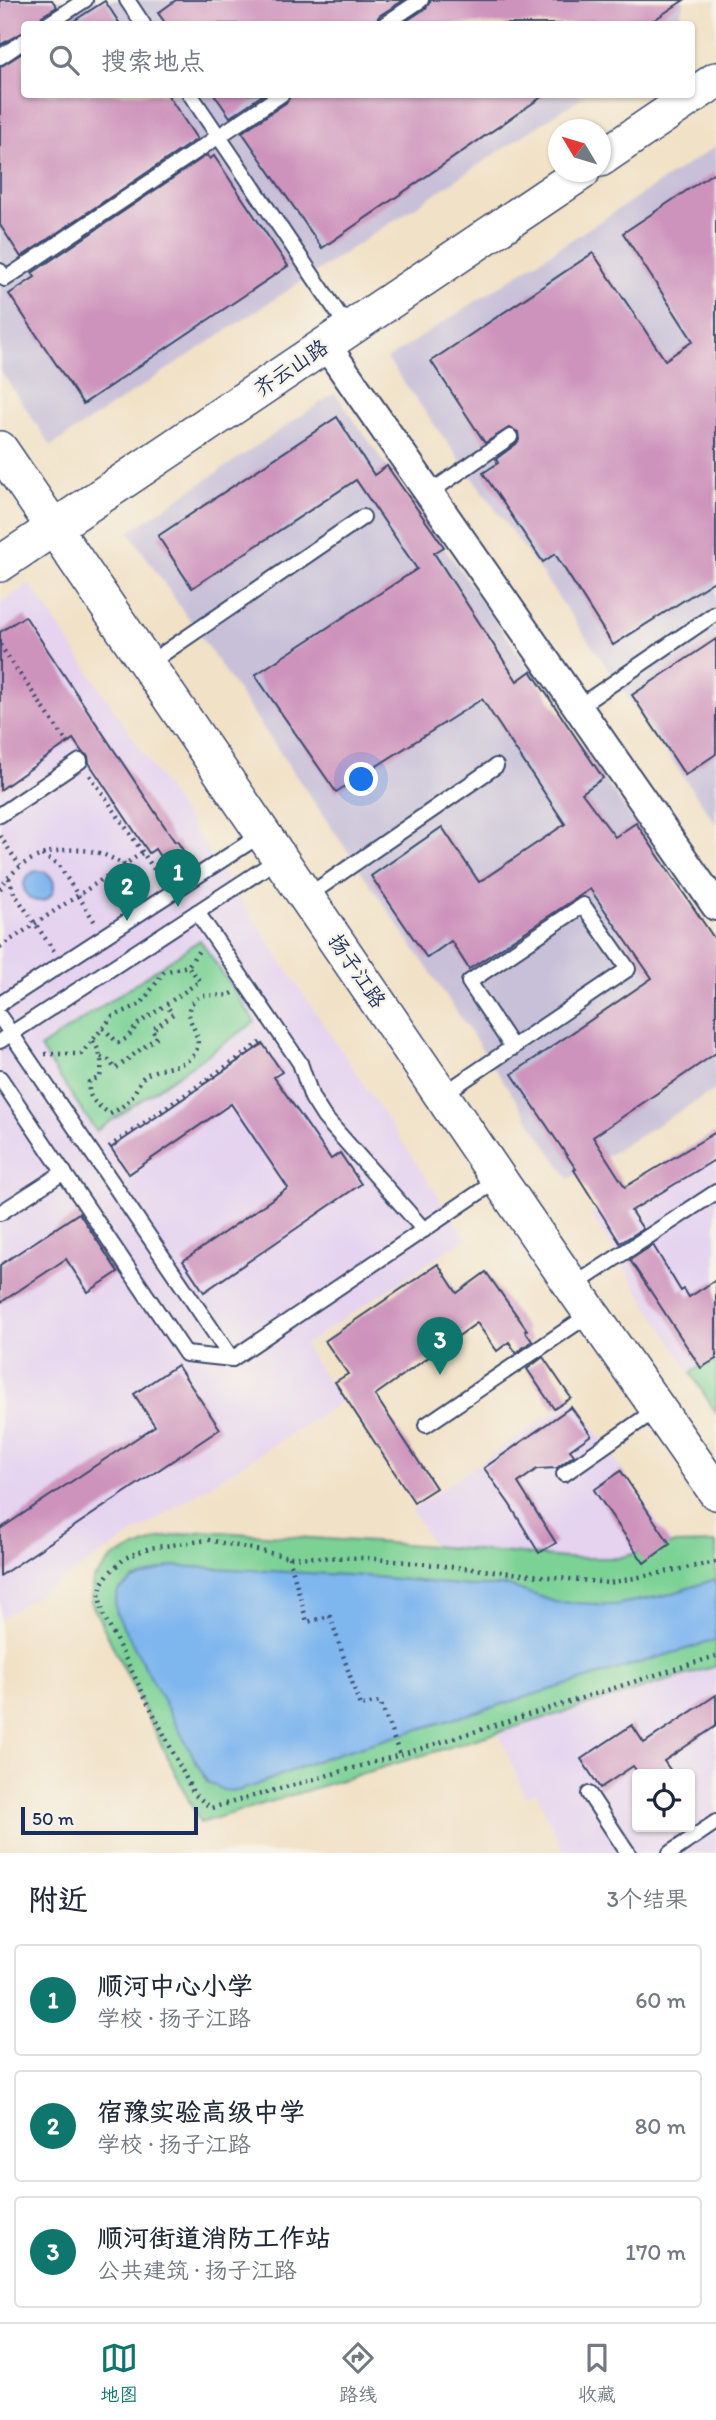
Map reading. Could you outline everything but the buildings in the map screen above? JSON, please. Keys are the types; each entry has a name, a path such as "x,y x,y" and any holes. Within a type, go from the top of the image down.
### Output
{"street":[{"path":"695,94 716,80"},
{"path":"611,152 690,98"},
{"name":"齐云山路","path":"0,564 567,182"},
{"path":"337,337 429,493 716,906"},
{"name":"扬子江路","path":"0,449 581,1300 716,1492"}],"lane":[{"path":"53,21 85,0"},
{"path":"127,0 141,21"},
{"path":"390,21 421,0"},
{"path":"0,57 21,43"},
{"path":"193,98 219,137 337,337"},
{"path":"0,271 5,279 276,98"},
{"path":"429,493 510,438"},
{"path":"148,664 363,517"},
{"path":"578,707 716,613"},
{"path":"0,815 80,761"},
{"path":"306,897 496,766"},
{"path":"6,1037 197,912 272,846"},
{"path":"0,1004 105,936 272,846"},
{"path":"442,1095 513,1048 628,969 583,905 469,982 513,1048"},
{"path":"197,912 300,1063 312,1098 324,1117 424,1230"},
{"path":"0,1017 6,1037 28,1058 232,1359"},
{"path":"0,1078 186,1354 232,1359 499,1179"},
{"path":"0,1213 64,1172"},
{"path":"426,1425 716,1192"},
{"path":"564,1474 657,1409"},
{"path":"589,1794 628,1853"},
{"path":"670,1853 716,1822"}],"path":[{"path":"0,836 20,866"},
{"path":"0,889 20,866 48,851 75,849 97,852 125,865"},
{"path":"0,947 142,853"},
{"path":"41,854 58,864 105,936"},
{"path":"9,878 15,893 63,963"},
{"path":"28,1058 40,1054 81,1054 112,1017 141,1004 164,972 188,966 195,960 210,930"},
{"path":"103,1028 117,1043 127,1038 138,1024 200,981 188,966"},
{"path":"93,1041 101,1057 100,1077 89,1082 88,1092 91,1101 110,1114 127,1102 145,1076 189,1060 197,1049 198,1040 188,1008 195,999 206,994 232,994 245,981"},
{"path":"101,1057 109,1060 116,1069 158,1037 152,1030 173,1014 166,1005"},
{"path":"94,1157 278,1030"},
{"path":"716,1562 609,1583 367,1558 289,1557 209,1540 149,1548 125,1558 102,1583 99,1596 104,1616 194,1794 211,1808 400,1755 716,1656"},
{"path":"289,1557 307,1622 330,1616 360,1706 380,1702 400,1755"}],"shaded area":[{"path":"0,0 684,0 679,21 21,21 21,98 580,98 51,446 0,370"},
{"path":"716,146 716,824 540,571 387,359"},
{"path":"335,393 484,604 716,942 716,1089 569,1179 129,532"},
{"path":"30,583 466,1238 304,1345 341,1402 0,1619 0,604"},
{"path":"716,1132 716,1356 691,1373 590,1214 627,1191 625,1186"},
{"path":"573,1398 672,1544 618,1558 565,1558 433,1546 412,1510"},
{"path":"716,1666 716,1853 571,1853 562,1848 536,1792 525,1797 499,1733"}],"green space":[{"path":"200,940 255,1022 96,1131 40,1048"},
{"path":"716,1356 716,1413 691,1373"},
{"path":"204,1531 433,1546 565,1558 618,1558 672,1544 716,1543 716,1666 200,1823 91,1602 93,1580 113,1557 161,1538"}],"water":[{"path":"39,871 50,875 54,886 50,897 39,901 28,897 24,886 28,875"},
{"path":"172,1566 365,1576 469,1586 509,1586 555,1602 614,1605 667,1595 716,1579 716,1640 323,1758 251,1787 237,1791 223,1790 207,1782 117,1615 115,1603 118,1591 133,1580"}],"place":[{"name":"顺河中心小学","path":"178,907"},
{"name":"宿豫实验高级中学","path":"127,921"},
{"name":"顺河街道消防工作站","path":"440,1375"}]}
